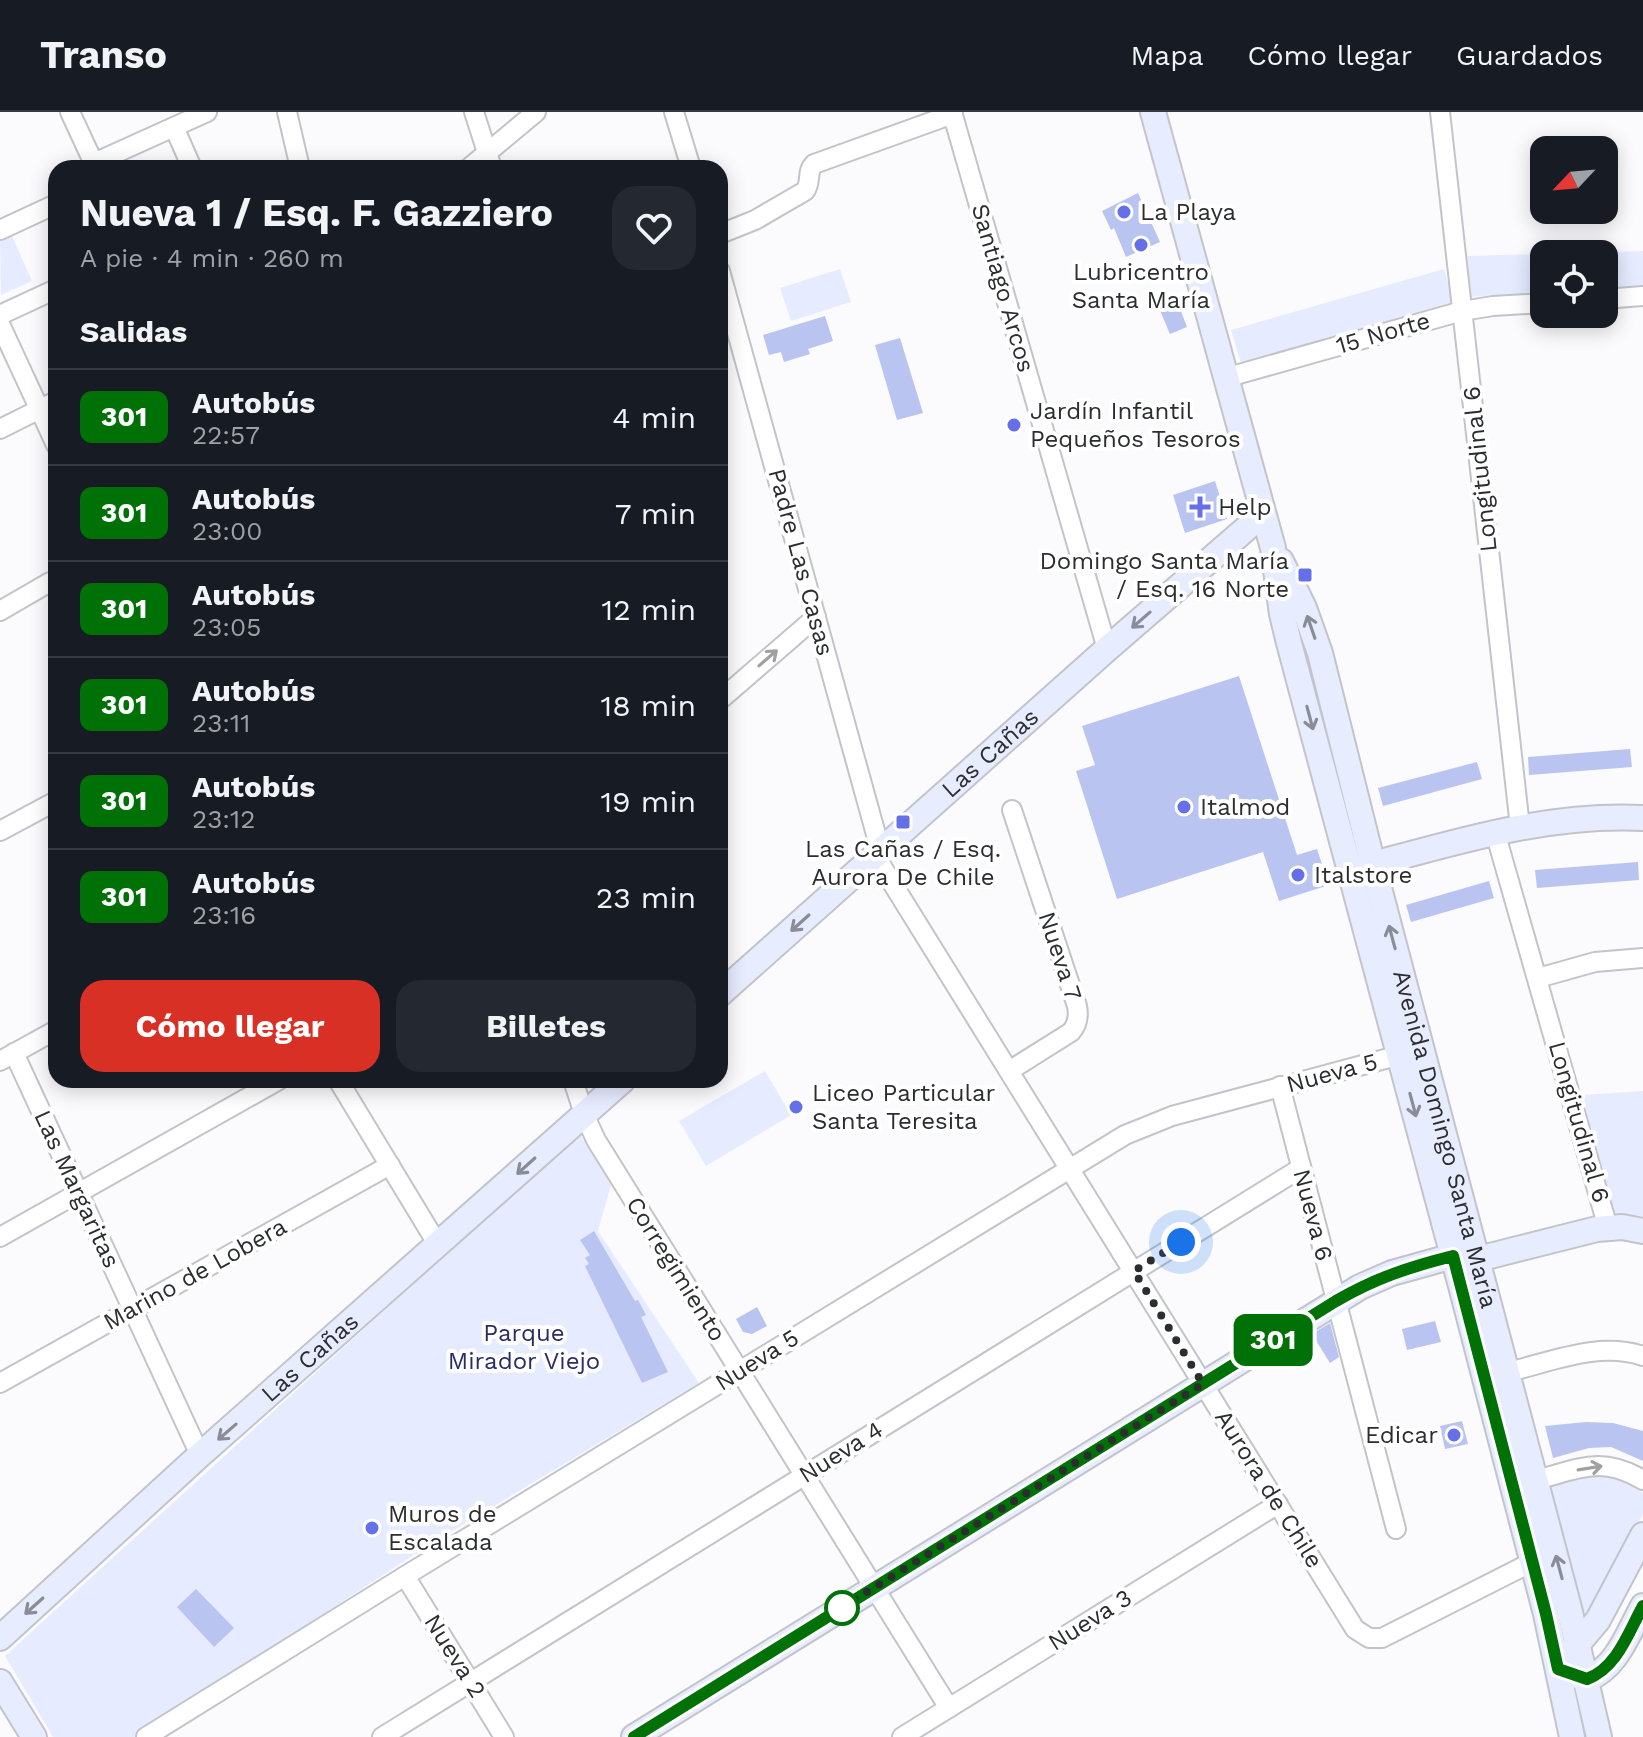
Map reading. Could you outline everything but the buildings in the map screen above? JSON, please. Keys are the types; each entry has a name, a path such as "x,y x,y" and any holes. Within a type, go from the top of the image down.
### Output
{"street":[{"path":"70,112 92,160"},
{"path":"107,160 207,112"},
{"path":"287,112 298,160"},
{"path":"474,112 490,160 536,112"},
{"path":"674,112 689,160"},
{"name":"Avenida Domingo Santa María","path":"1153,112 1273,548 1294,585 1315,638 1400,1055 1532,1562 1572,1737"},
{"name":"Longitudinal 6","path":"1440,112 1520,827"},
{"path":"728,231 755,220 805,191 809,184 809,170 814,164 952,113"},
{"name":"Santiago Arcos","path":"952,113 1107,649"},
{"path":"174,127 188,160"},
{"path":"0,230 48,208"},
{"path":"0,315 48,293"},
{"path":"1618,298 1643,296"},
{"name":"Padre Las Casas","path":"728,300 879,853"},
{"name":"15 Norte","path":"1225,378 1462,311 1530,304"},
{"path":"0,324 48,405 0,429"},
{"name":"Las Cañas","path":"728,987 1263,514"},
{"path":"0,611 48,583"},
{"path":"728,693 816,617"},
{"path":"0,831 48,805"},
{"name":"Nueva 7","path":"1009,1071 1071,1032 1078,1017 1012,810"},
{"path":"1362,868 1520,827 1643,818"},
{"name":"Longitudinal 6","path":"1495,832 1608,1228"},
{"name":"Aurora de Chile","path":"879,853 881,865 1355,1629 1369,1638 1382,1638 1532,1562"},
{"name":"Avenida Domingo Santa María","path":"1362,868 1478,1259 1578,1643 1599,1737"},
{"path":"1538,978 1595,962 1643,958"},
{"path":"7,1057 48,1034"},
{"name":"Nueva 5","path":"146,1737 1125,1135 1154,1122 1400,1055"},
{"name":"Las Margaritas","path":"7,1057 79,1193 200,1455"},
{"name":"Nueva 6","path":"1280,1086 1396,1529"},
{"path":"0,1237 265,1088"},
{"path":"343,1088 438,1245"},
{"name":"Corregimiento","path":"576,1088 584,1114 603,1152 949,1708"},
{"name":"Las Cañas","path":"0,1638 200,1455 614,1088"},
{"name":"Marino de Lobera","path":"0,1383 390,1165"},
{"name":"Nueva 4","path":"382,1737 1301,1168"},
{"path":"634,1737 1360,1287 1392,1273 1453,1256 1478,1259 1608,1228 1643,1231"},
{"path":"1508,1372 1598,1351 1621,1350 1643,1356"},
{"path":"1536,1480 1598,1465 1620,1468 1643,1480"},
{"name":"Nueva 3","path":"902,1737 1278,1504"},
{"path":"1643,1535 1598,1620 1558,1669 1587,1679 1601,1672 1612,1662 1643,1606"},
{"name":"Nueva 2","path":"405,1576 504,1737"},
{"path":"0,1682 34,1737"}],"green space":[{"path":"10,232 32,281 1,295 0,236"},
{"path":"1643,251 1643,287 1618,289 1618,252"},
{"path":"1530,254 1530,294 1469,297 1468,256"},
{"path":"840,269 851,302 791,321 780,288"},
{"path":"1444,269 1453,302 1241,363 1231,330"},
{"path":"765,1071 791,1115 706,1166 679,1121"},
{"path":"1643,1091 1643,1216 1611,1214 1582,1095"},
{"name":"Parque Mirador Viejo","path":"579,1133 611,1185 598,1231 699,1383 429,1545 134,1737 53,1737 5,1656"},
{"path":"1592,1474 1620,1478 1643,1493 1643,1514 1583,1626 1549,1486"}],"bus line":[{"name":"301","path":"634,1737 1336,1301 1376,1279 1453,1256 1558,1669 1587,1679 1601,1672 1612,1662 1643,1606"}],"place":[{"name":"La Playa","path":"1124,212"},
{"name":"Lubricentro Santa María","path":"1141,245"},
{"name":"Jardín Infantil Pequeños Tesoros","path":"1014,425"},
{"name":"Help","path":"1200,507"},
{"name":"Domingo Santa María / Esq. 16 Norte","path":"1305,575"},
{"name":"Italmod","path":"1184,807"},
{"name":"Las Cañas / Esq. Aurora De Chile","path":"903,822"},
{"name":"Italstore","path":"1298,875"},
{"name":"Liceo Particular Santa Teresita","path":"796,1107"},
{"name":"Edicar","path":"1454,1435"},
{"name":"Muros de Escalada","path":"372,1528"}],"route":[{"path":"842,1608 836,1611 1203,1384 1134,1271 1181,1242"}]}
